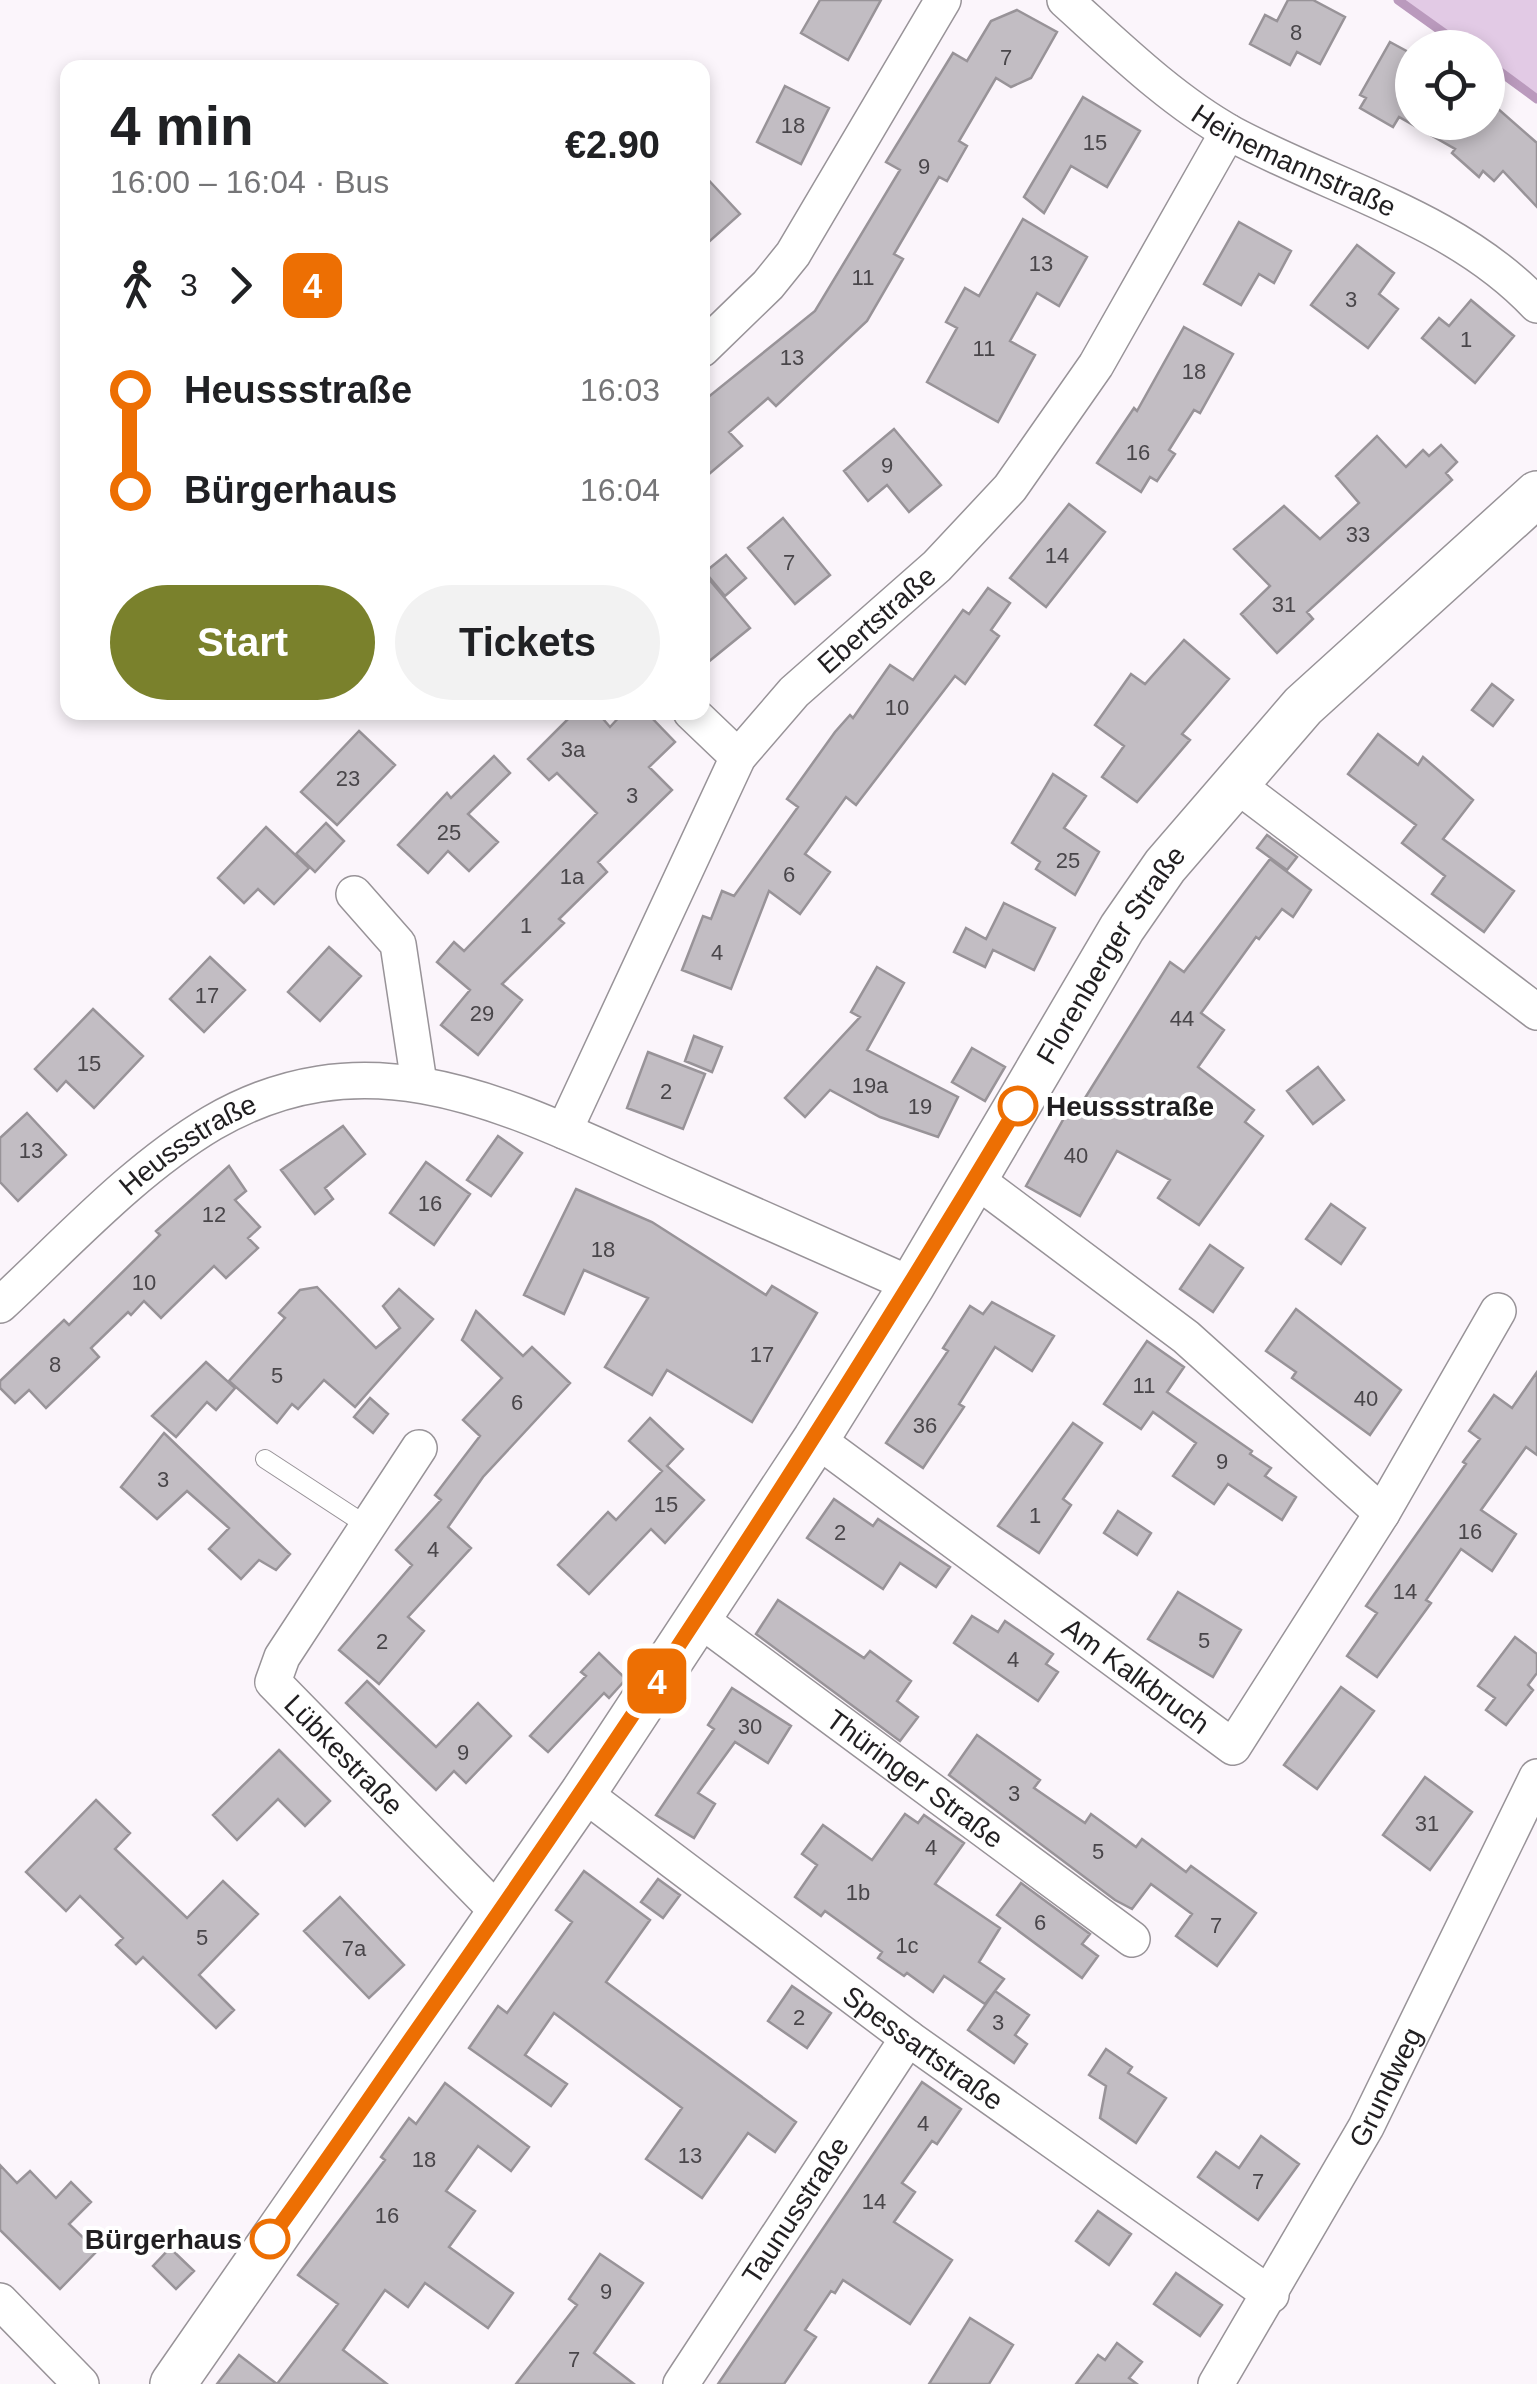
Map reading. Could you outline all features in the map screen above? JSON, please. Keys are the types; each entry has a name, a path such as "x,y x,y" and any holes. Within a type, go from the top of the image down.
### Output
{"street":[{"path":"710,341 756,298 793,254 943,0"},
{"name":"Heinemannstraße","path":"1064,0 1173,92 1228,132 1321,178 1434,226 1520,288 1537,305"},
{"name":"Ebertstraße","path":"564,1132 738,757 794,692 937,566 1010,488 1096,365 1228,132"},
{"name":"Florenberger Straße","path":"173,2384 226,2301 583,1793 816,1439 912,1286 1122,928 1233,782 1303,706 1537,494"},
{"path":"699,720 738,757"},
{"path":"1233,782 1537,1012"},
{"path":"354,894 398,944 419,1083"},
{"name":"Heussstraße","path":"0,1305 156,1163 213,1123 263,1100 310,1087 362,1080 419,1083 464,1091 912,1286"},
{"path":"975,1179 1186,1338 1382,1513"},
{"name":"Am Kalkbruch","path":"816,1439 1233,1747 1382,1513 1498,1311"},
{"name":"Lübkestraße","path":"420,1448 282,1657 273,1682 500,1914"},
{"name":"Thüringer Straße","path":"698,1618 1132,1939"},
{"name":"Grundweg","path":"1216,2384 1366,2127 1537,1777"},
{"name":"Spessartstraße","path":"583,1793 908,2038 1271,2295"},
{"name":"Taunusstraße","path":"681,2384 908,2038"},
{"path":"0,2301 81,2384"}],"lane":[{"path":"265,1459 366,1526"}],"shaded area":[{"path":"1404,0 1537,0 1537,94 1505,71 1505,30 1447,30"}],"building":[{"path":"820,0 881,0 848,60 801,33"},
{"path":"1288,0 1313,0 1345,17 1320,64 1297,52 1290,65 1250,44 1265,15 1277,21"},
{"path":"1017,10 1057,32 1031,78 1011,87 996,78 959,141 967,146 947,181 939,177 894,254 903,259 867,321 776,406 768,398 729,432 742,446 710,473 710,396 815,311 900,170 886,162 953,53 967,61 991,21"},
{"path":"1390,42 1395,45 1393,127 1360,108 1366,98 1360,95"},
{"path":"785,86 829,108 801,164 757,142"},
{"path":"1083,97 1140,131 1107,187 1071,166 1044,213 1024,197"},
{"path":"1505,115 1537,143 1537,207 1503,171 1494,181 1483,171 1479,177 1452,153 1455,149 1439,140 1505,140"},
{"path":"710,182 740,214 710,241"},
{"path":"1023,219 1087,257 1059,306 1037,293 1010,341 1035,355 998,422 927,382 957,328 946,322 965,288 979,296"},
{"path":"1239,222 1291,251 1274,283 1259,274 1241,305 1204,284"},
{"path":"1357,245 1394,273 1379,294 1398,309 1368,348 1311,305"},
{"path":"1471,300 1514,336 1475,383 1422,338 1439,318 1449,326"},
{"path":"1184,327 1233,354 1200,413 1194,410 1169,450 1175,454 1157,481 1150,477 1141,492 1097,463 1134,408 1137,411"},
{"path":"894,429 941,485 909,512 887,485 868,501 844,471"},
{"path":"1377,436 1406,467 1423,450 1429,456 1441,445 1457,462 1446,473 1452,480 1307,612 1313,619 1277,653 1241,614 1270,586 1234,549 1284,506 1320,539 1359,503 1336,476"},
{"path":"1069,504 1105,532 1046,607 1010,578"},
{"path":"783,518 830,575 795,604 748,548"},
{"path":"726,555 746,578 725,596 710,578 710,568"},
{"path":"710,580 750,628 710,660"},
{"path":"988,588 1010,603 991,630 999,636 965,684 955,676 856,805 846,797 805,854 830,872 800,914 769,891 731,989 682,970 703,916 711,919 722,891 734,896 798,807 787,799 835,732 850,715 853,718 890,665 913,680 963,610 969,614"},
{"path":"1184,640 1229,679 1182,734 1190,740 1137,802 1102,777 1124,746 1095,725 1131,674 1145,684"},
{"path":"1492,684 1513,700 1493,726 1472,710"},
{"path":"567,720 604,720 610,727 617,720 654,720 675,742 649,767 672,790 598,862 607,872 559,919 564,923 502,984 522,1000 478,1055 441,1025 470,990 437,962 454,942 464,951 597,813 557,773 549,780 528,759"},
{"path":"359,731 395,765 337,825 301,792"},
{"path":"1378,734 1418,765 1423,757 1473,800 1443,839 1514,891 1484,932 1432,894 1445,876 1402,843 1416,825 1348,774"},
{"path":"494,756 510,773 468,814 498,842 469,871 448,851 428,873 398,845 447,793 451,798"},
{"path":"1053,774 1086,796 1064,828 1099,852 1075,895 1036,869 1040,862 1012,843"},
{"path":"326,823 344,841 315,872 296,854"},
{"path":"266,827 309,868 274,904 258,889 244,903 218,878"},
{"path":"1267,835 1297,857 1287,870 1257,848"},
{"path":"1270,859 1311,890 1293,917 1282,909 1259,939 1256,937 1201,1013 1224,1030 1198,1067 1254,1110 1245,1122 1263,1136 1199,1225 1158,1198 1170,1180 1117,1151 1080,1216 1026,1186 1073,1102 1080,1106 1170,962 1184,972"},
{"path":"1004,903 1055,928 1034,970 993,950 985,967 954,952 966,928 986,939"},
{"path":"329,947 361,976 320,1021 288,992"},
{"path":"210,957 245,990 204,1032 170,999"},
{"path":"877,967 904,983 867,1050 958,1097 938,1137 880,1117 830,1090 805,1117 785,1098 860,1017 851,1012"},
{"path":"93,1009 143,1056 94,1108 66,1081 57,1091 35,1069"},
{"path":"694,1036 722,1047 712,1072 685,1061"},
{"path":"972,1048 1005,1067 985,1101 952,1082"},
{"path":"648,1052 705,1074 683,1129 627,1108"},
{"path":"1318,1067 1344,1100 1313,1124 1287,1091"},
{"path":"27,1113 66,1155 18,1201 0,1182 0,1138"},
{"path":"343,1126 365,1154 325,1188 333,1199 315,1214 281,1170"},
{"path":"498,1136 522,1153 491,1196 467,1180"},
{"path":"426,1162 470,1194 434,1245 390,1213"},
{"path":"229,1166 246,1191 235,1200 260,1227 248,1238 258,1248 226,1278 214,1266 161,1318 144,1301 131,1315 128,1312 91,1348 99,1357 46,1408 29,1390 15,1403 0,1388 0,1381 64,1320 69,1325 160,1235 156,1231"},
{"path":"576,1189 652,1222 766,1295 772,1286 817,1313 752,1422 667,1370 652,1395 605,1367 648,1298 584,1270 564,1314 524,1295"},
{"path":"1331,1204 1365,1228 1341,1264 1306,1239"},
{"path":"1210,1245 1243,1268 1213,1312 1180,1289"},
{"path":"317,1287 376,1348 400,1328 383,1306 399,1289 433,1319 355,1407 324,1380 298,1409 292,1404 277,1423 229,1381 285,1318 279,1313 300,1290"},
{"path":"992,1302 1054,1336 1032,1371 995,1347 959,1404 964,1407 923,1468 886,1443 948,1351 943,1348 970,1306 983,1314"},
{"path":"1296,1309 1401,1390 1370,1435 1292,1378 1296,1372 1266,1351"},
{"path":"476,1311 523,1356 532,1347 570,1383 483,1477 448,1527 471,1548 408,1617 424,1631 379,1684 339,1650 412,1565 396,1550 441,1500 435,1495 480,1436 463,1420 502,1378 462,1340"},
{"path":"1147,1341 1184,1367 1167,1392 1252,1451 1250,1454 1271,1468 1265,1476 1296,1497 1282,1520 1228,1484 1214,1504 1173,1476 1196,1443 1153,1412 1141,1429 1104,1404"},
{"path":"206,1362 235,1388 216,1410 207,1402 176,1437 152,1416"},
{"path":"1537,1372 1537,1455 1526,1447 1481,1510 1516,1534 1492,1571 1461,1549 1426,1600 1431,1603 1377,1677 1347,1656 1377,1613 1366,1606 1466,1464 1463,1462 1480,1439 1469,1431 1494,1395 1512,1408"},
{"path":"370,1398 388,1414 373,1433 354,1417"},
{"path":"650,1418 683,1449 667,1466 704,1500 665,1543 651,1529 589,1594 558,1565 608,1512 616,1520 662,1471 629,1441"},
{"path":"1073,1423 1102,1443 1063,1499 1071,1505 1039,1553 998,1526"},
{"path":"164,1433 290,1554 276,1570 259,1560 241,1579 209,1549 229,1528 187,1491 157,1519 121,1487"},
{"path":"834,1499 873,1526 878,1519 950,1567 936,1587 900,1563 883,1589 807,1538"},
{"path":"1118,1511 1151,1533 1137,1555 1104,1533"},
{"path":"1178,1592 1241,1630 1213,1677 1148,1639"},
{"path":"778,1600 864,1658 870,1651 911,1681 897,1701 918,1717 900,1741 756,1634"},
{"path":"972,1616 998,1632 1005,1621 1053,1654 1046,1664 1058,1672 1038,1701 954,1643"},
{"path":"1515,1637 1537,1654 1537,1673 1528,1685 1533,1690 1506,1725 1486,1710 1495,1698 1478,1686"},
{"path":"599,1653 626,1679 609,1698 604,1693 548,1752 530,1736 586,1676 581,1672"},
{"path":"367,1681 436,1747 478,1703 511,1736 466,1783 454,1771 436,1790 346,1703"},
{"path":"1341,1687 1374,1711 1317,1789 1284,1765"},
{"path":"732,1688 791,1726 768,1763 735,1742 698,1793 715,1804 694,1838 656,1815 714,1729 708,1725"},
{"path":"977,1735 1040,1780 1034,1788 1085,1823 1091,1814 1136,1847 1142,1839 1186,1872 1191,1866 1256,1913 1217,1966 1176,1936 1192,1914 1151,1884 1132,1909 1115,1900 949,1775"},
{"path":"279,1750 330,1801 305,1826 278,1799 237,1840 213,1815"},
{"path":"1425,1777 1472,1812 1430,1870 1383,1835"},
{"path":"96,1800 130,1833 115,1849 187,1918 223,1881 258,1914 199,1975 234,2010 216,2028 143,1957 136,1964 116,1945 123,1938 80,1896 66,1911 26,1872"},
{"path":"905,1814 918,1823 924,1815 964,1843 935,1884 1000,1928 979,1962 1004,1979 985,2004 944,1976 933,1992 907,1973 904,1976 878,1958 882,1952 825,1911 821,1916 795,1897 817,1865 802,1854 823,1825 872,1860"},
{"path":"584,1871 650,1920 606,1982 796,2122 775,2152 748,2133 702,2198 646,2159 682,2108 554,2013 525,2055 567,2084 551,2106 469,2048 498,2006 507,2013 572,1922 556,1910"},
{"path":"658,1879 680,1895 663,1918 641,1902"},
{"path":"1021,1883 1090,1934 1082,1944 1098,1956 1082,1978 997,1915"},
{"path":"340,1897 404,1965 369,1998 304,1931"},
{"path":"792,1986 831,2013 807,2048 768,2021"},
{"path":"995,1991 1029,2015 1015,2035 1027,2044 1014,2063 968,2030"},
{"path":"1106,2049 1132,2067 1128,2073 1166,2098 1136,2143 1100,2118 1106,2086 1089,2075"},
{"path":"922,2082 961,2109 937,2144 932,2141 902,2183 915,2192 894,2222 952,2260 910,2324 843,2280 805,2330 816,2337 784,2384 718,2384"},
{"path":"445,2083 529,2147 511,2171 478,2146 446,2191 475,2211 449,2247 513,2293 488,2328 425,2283 408,2307 385,2290 343,2350 387,2384 277,2384 338,2304 298,2275 385,2160 381,2157 409,2118 416,2124"},
{"path":"1261,2136 1299,2164 1258,2220 1198,2177 1216,2152 1239,2168"},
{"path":"0,2165 17,2183 30,2171 56,2198 71,2182 91,2202 69,2224 97,2251 60,2289 0,2230"},
{"path":"1098,2211 1131,2234 1109,2265 1076,2241"},
{"path":"170,2248 194,2271 176,2289 153,2266"},
{"path":"600,2254 643,2283 594,2353 634,2384 516,2384 577,2305 569,2299"},
{"path":"1176,2273 1222,2305 1200,2336 1154,2304"},
{"path":"970,2318 1013,2345 989,2384 929,2384"},
{"path":"1117,2343 1142,2362 1129,2378 1137,2384 1076,2384 1098,2355 1105,2360"},
{"path":"239,2355 277,2384 217,2384"}],"waterway":[{"path":"1398,0 1440,30"},
{"path":"1505,75 1537,99"}],"bus line":[{"name":"4","path":"270,2239 340,2145 583,1793 816,1439 1018,1106"}],"place":[{"name":"Heussstraße","path":"1018,1106"},
{"name":"Bürgerhaus","path":"270,2239"}]}
